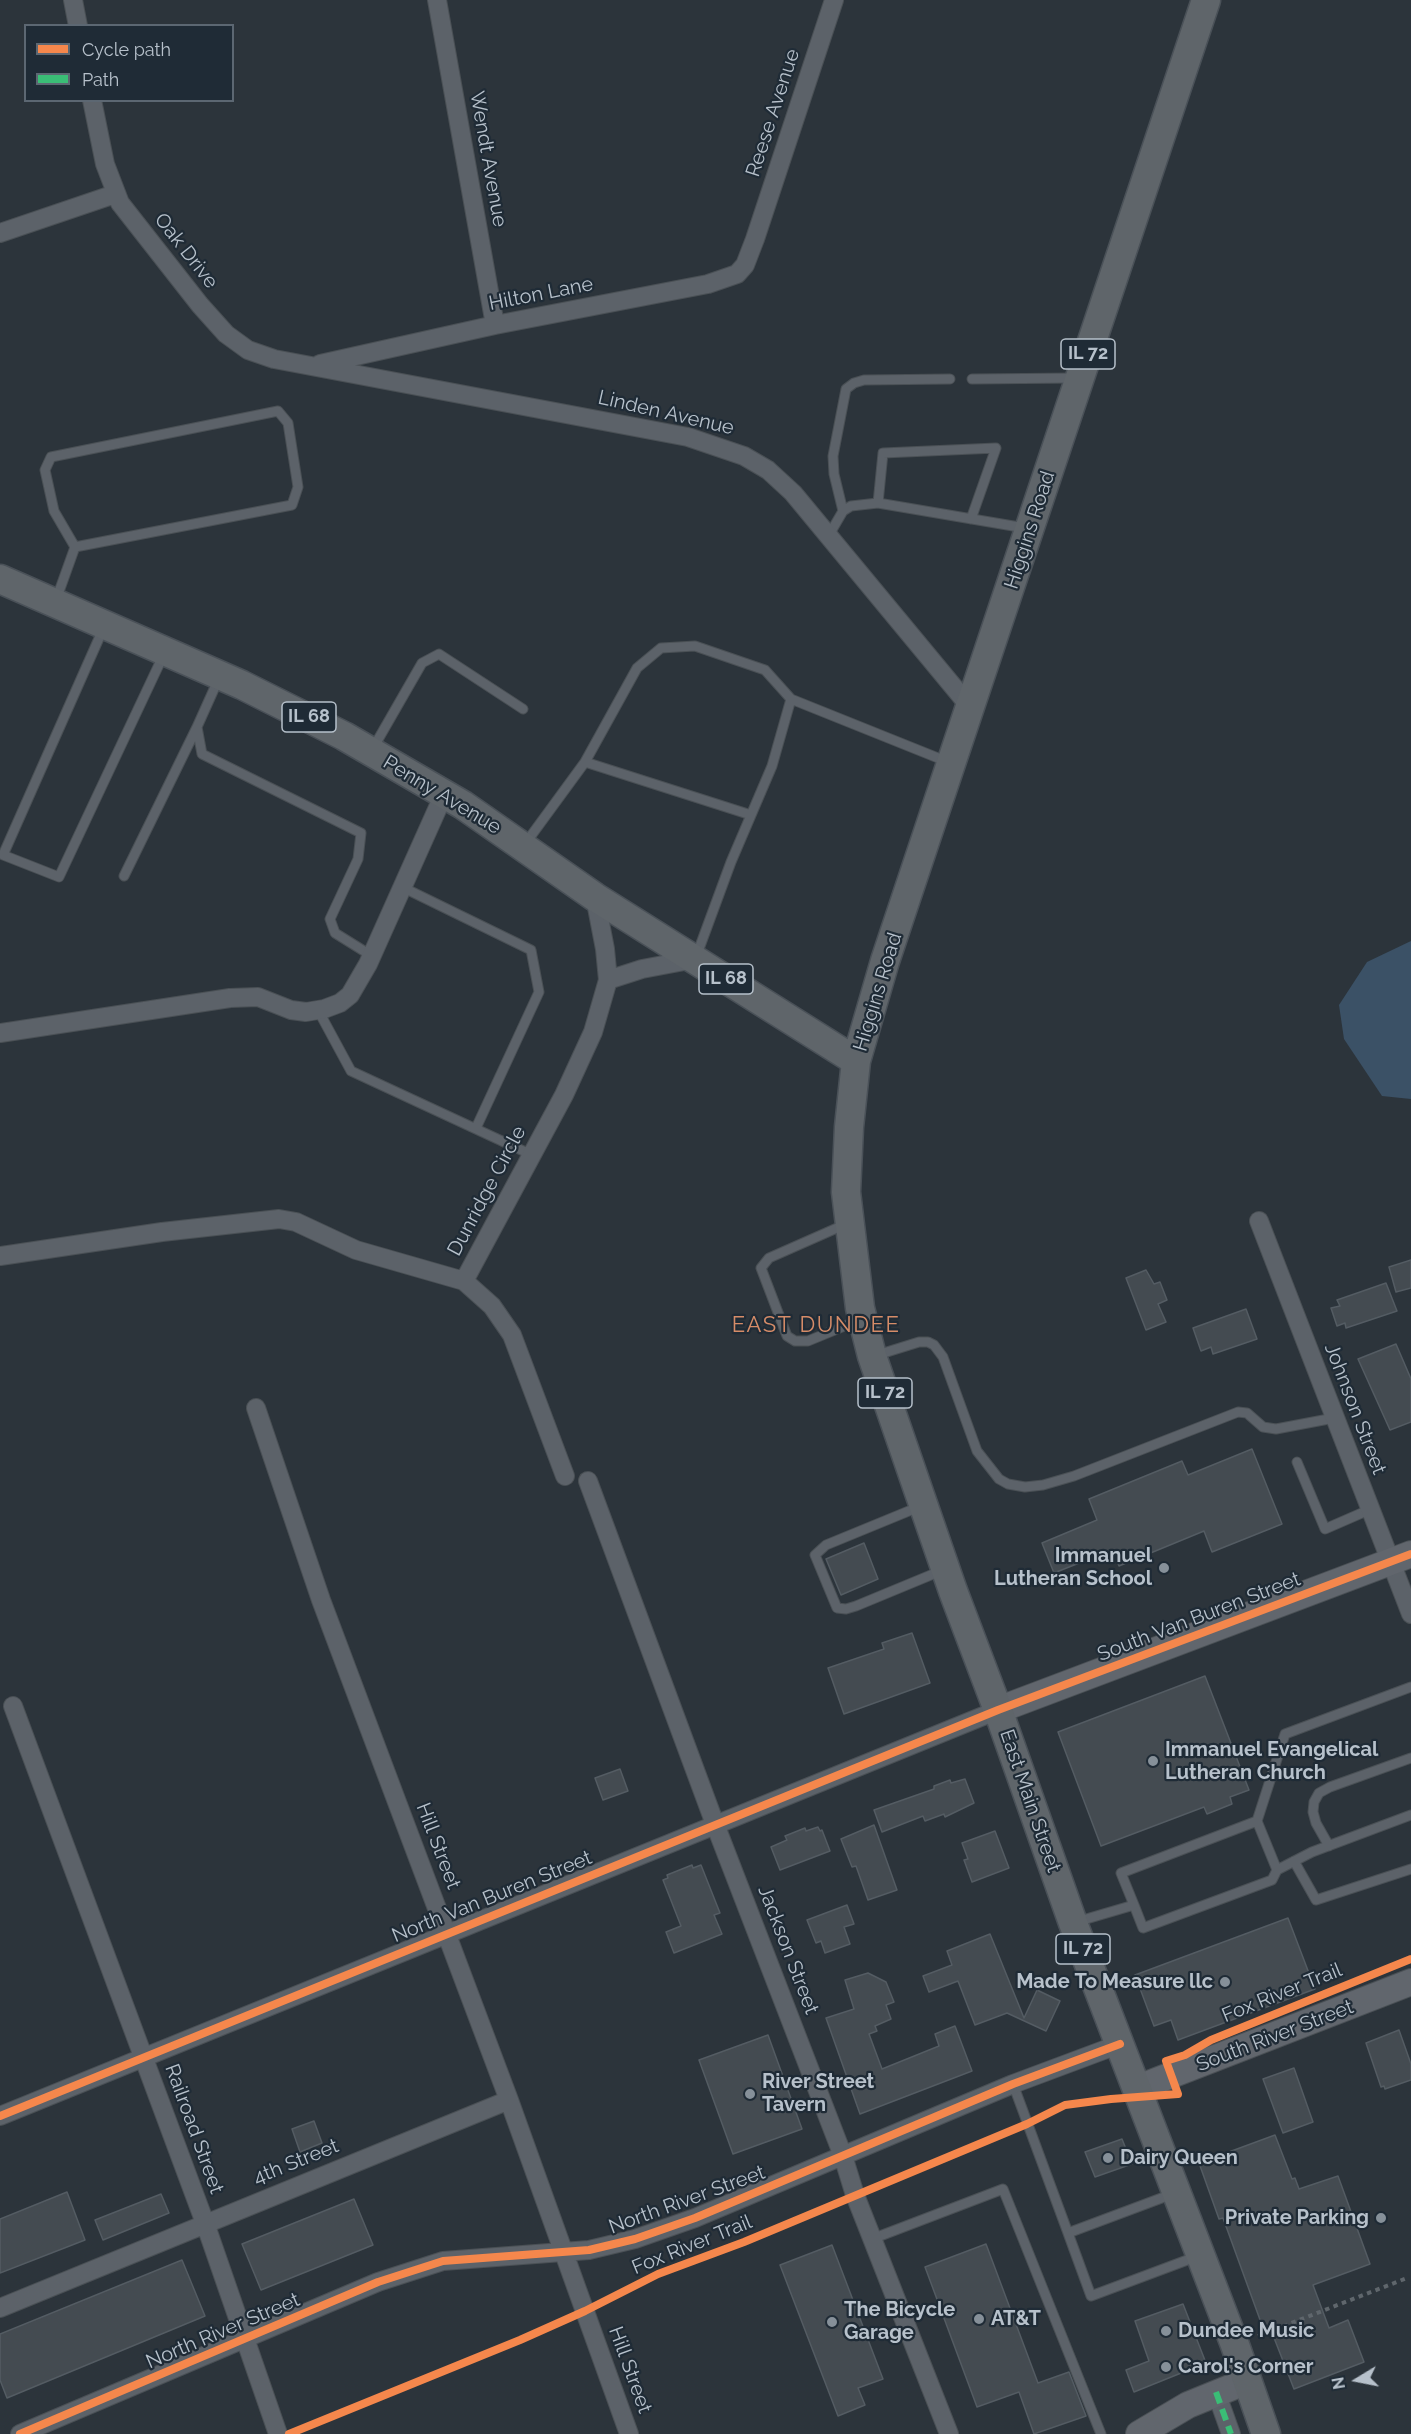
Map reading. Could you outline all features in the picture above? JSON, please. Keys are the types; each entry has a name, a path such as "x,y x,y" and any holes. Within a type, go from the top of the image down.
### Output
{"main road":[{"name":"Higgins Road","path":"856,1061 885,962 1206,0"},
{"name":"Penny Avenue","path":"0,579 293,709 371,752 444,794 524,846 595,897 856,1061"},
{"name":"East Main Street","path":"856,1061 847,1160 849,1223 862,1319 872,1356 945,1570 998,1710 1073,1923 1201,2254 1264,2428"}],"street":[{"path":"73,0 78,24"},
{"name":"Wendt Avenue","path":"437,0 495,326"},
{"name":"Reese Avenue","path":"755,239 834,0"},
{"name":"Oak Drive","path":"92,102 105,164 115,194 200,305 226,334 256,354 313,365"},
{"path":"0,233 115,194"},
{"name":"Hilton Lane","path":"313,365 724,280 737,274 743,268 755,239"},
{"name":"Linden Avenue","path":"313,365 688,437 724,447 752,460 777,477 829,535 971,708"},
{"path":"0,1033 240,997 258,997 296,1011 318,1010 335,1005 346,999 360,980 444,794"},
{"name":"Dunridge Circle","path":"0,1256 162,1232 279,1219 296,1222 356,1250 464,1281 564,1095 593,1032 608,980 605,949 595,897"},
{"path":"608,980 642,969 695,960"},
{"name":"Johnson Street","path":"1259,1221 1371,1509 1401,1558 1411,1614"},
{"path":"464,1281 492,1306 512,1335 565,1476"},
{"name":"Hill Street","path":"256,1408 321,1600 509,2100 629,2434"},
{"name":"Jackson Street","path":"588,1481 843,2156 872,2239 949,2434"},
{"name":"South Van Buren Street","path":"998,1710 1401,1558"},
{"name":"Railroad Street","path":"14,1706 205,2223 278,2434"},
{"name":"North Van Buren Street","path":"0,2116 998,1710"},
{"name":"South River Street","path":"1138,2088 1411,1982"},
{"name":"North River Street","path":"20,2434 378,2282 430,2264 466,2258 600,2248 657,2232 1013,2084 1120,2044"},
{"name":"4th Street","path":"0,2308 509,2100"},
{"path":"1139,2434 1175,2411 1247,2381"},
{"path":"1216,2392 1232,2434"}],"lane":[{"path":"972,379 1080,378"},
{"path":"843,510 834,474 833,456 846,389 864,380 950,379"},
{"path":"55,603 75,547 54,511 45,470 51,457 278,411 288,423 298,487 292,505 75,547"},
{"path":"878,503 883,453 996,448 971,519"},
{"path":"829,535 843,510 851,506 878,503 1030,528"},
{"path":"105,625 3,855 59,878 166,651"},
{"path":"524,846 585,762 637,668 661,648 695,646 765,670 791,699 952,764"},
{"path":"371,752 422,663 440,654 523,709"},
{"path":"124,876 220,675"},
{"path":"695,960 731,862 772,766 791,699"},
{"path":"197,727 202,754 361,833 358,859 330,919 335,933 372,956"},
{"path":"585,762 751,815"},
{"path":"402,887 531,950 539,992 476,1128"},
{"path":"318,1010 351,1071 532,1155"},
{"path":"849,1223 769,1258 761,1268 787,1336 795,1341 808,1341 862,1319"},
{"path":"872,1356 919,1342 934,1345 943,1357 976,1450 999,1479 1008,1484 1025,1487 1043,1485 1074,1476 1239,1412 1247,1413 1263,1427 1276,1429 1334,1418"},
{"path":"1297,1462 1325,1529 1371,1509"},
{"path":"923,1505 826,1545 815,1555 837,1608 846,1609 856,1606 945,1570"},
{"path":"1277,1870 1257,1821 1285,1734 1411,1687"},
{"path":"1329,1846 1316,1823 1313,1812 1314,1802 1319,1793 1411,1758"},
{"path":"1257,1821 1121,1873 1143,1928 1272,1880 1277,1870 1294,1862 1329,1846 1411,1815"},
{"path":"1294,1862 1316,1900 1411,1869"},
{"path":"1073,1923 1134,1905"},
{"path":"1013,2084 1091,2296 1201,2254"},
{"path":"872,2239 1003,2189 1101,2434"},
{"path":"1068,2233 1177,2192"}],"path":[{"path":"1235,2345 1407,2278"}],"water":[{"path":"1411,941 1411,1099 1382,1096 1344,1039 1339,1005 1367,962"}],"building":[{"path":"1411,1260 1411,1288 1396,1292 1389,1267"},
{"path":"1146,1270 1154,1284 1160,1282 1167,1300 1158,1304 1166,1322 1146,1330 1126,1278"},
{"path":"1386,1283 1397,1311 1346,1328 1345,1323 1337,1326 1331,1308 1340,1306 1337,1300"},
{"path":"1246,1309 1257,1339 1213,1354 1211,1347 1201,1351 1193,1328"},
{"path":"1396,1344 1411,1379 1411,1422 1390,1430 1358,1359"},
{"name":"Immanuel Lutheran School","path":"1252,1449 1282,1524 1212,1552 1204,1531 1119,1566 1112,1550 1054,1573 1042,1543 1097,1520 1089,1499 1182,1461 1188,1475"},
{"path":"864,1543 878,1579 841,1595 826,1559"},
{"path":"912,1633 930,1683 844,1714 828,1668 884,1649 882,1643"},
{"name":"Immanuel Evangelical Lutheran Church","path":"1205,1676 1249,1790 1230,1797 1232,1804 1207,1814 1204,1807 1101,1846 1058,1732"},
{"path":"620,1769 628,1791 603,1800 595,1778"},
{"path":"965,1779 974,1803 945,1817 944,1814 925,1821 923,1816 882,1832 874,1810 934,1789 934,1786 950,1780 951,1783"},
{"path":"874,1825 897,1890 868,1900 856,1866 852,1867 841,1839"},
{"path":"818,1827 820,1831 822,1830 830,1851 780,1870 771,1847 787,1840 785,1836 805,1828 806,1831"},
{"path":"995,1831 1009,1868 972,1882 964,1860 968,1859 962,1843"},
{"path":"692,1865 693,1868 701,1865 720,1913 714,1915 722,1934 674,1953 666,1932 681,1926 663,1880 668,1878 667,1875"},
{"path":"847,1905 854,1924 844,1927 850,1944 825,1953 821,1941 816,1943 807,1920"},
{"name":"Made To Measure llc","path":"1288,1918 1315,1989 1178,2040 1171,2020 1154,2026 1135,1975"},
{"path":"990,1934 1024,2018 1037,1990 1060,2001 1046,2031 1007,2013 975,2025 958,1981 929,1992 923,1976 952,1965 947,1951"},
{"path":"868,1973 886,1982 894,2002 886,2005 891,2019 875,2026 877,2031 869,2034 882,2069 939,2046 935,2034 955,2026 972,2071 860,2114 826,2018 854,2009 845,1980"},
{"path":"1399,2030 1411,2064 1411,2080 1385,2089 1384,2086 1381,2087 1366,2043"},
{"name":"River Street Tavern","path":"768,2035 802,2129 733,2154 699,2060"},
{"path":"1294,2068 1313,2122 1283,2133 1263,2079"},
{"path":"314,2121 322,2143 300,2152 292,2129"},
{"path":"1275,2135 1292,2179 1295,2178 1299,2189 1338,2176 1370,2264 1313,2285 1329,2328 1348,2320 1364,2362 1294,2389 1269,2325 1263,2328 1223,2218 1219,2219 1199,2163"},
{"name":"Dairy Queen","path":"1122,2139 1132,2164 1095,2177 1085,2152"},
{"path":"67,2192 85,2240 0,2273 0,2219"},
{"path":"161,2194 169,2213 103,2240 95,2220"},
{"path":"354,2199 373,2245 261,2290 242,2244"},
{"name":"AT&T","path":"986,2244 1038,2383 1069,2372 1086,2416 1034,2434 1019,2392 977,2407 925,2267"},
{"name":"The Bicycle Garage","path":"832,2245 883,2379 858,2388 865,2405 838,2416 780,2265"},
{"path":"182,2260 205,2316 7,2398 0,2380 0,2334"},
{"path":"1183,2304 1206,2363 1134,2392 1126,2370 1149,2361 1135,2321"}],"marked path":[{"path":"1216,2392 1231,2434"}],"cycle path":[{"path":"0,2116 998,1710 1411,1554"},
{"name":"Fox River Trail","path":"289,2434 520,2340 585,2311 658,2274 744,2242 1027,2124 1065,2105 1178,2094 1166,2061 1185,2055 1211,2040 1411,1959"},
{"path":"20,2434 378,2282 443,2261 589,2250 635,2239 695,2218 1013,2084 1120,2044"}],"place":[{"name":"Immanuel Lutheran School","path":"1164,1568"},
{"name":"Immanuel Evangelical Lutheran Church","path":"1153,1761"},
{"name":"Made To Measure llc","path":"1225,1982"},
{"name":"River Street Tavern","path":"750,2094"},
{"name":"Dairy Queen","path":"1108,2158"},
{"name":"Private Parking","path":"1381,2218"},
{"name":"AT&T","path":"979,2319"},
{"name":"The Bicycle Garage","path":"832,2322"},
{"name":"Dundee Music","path":"1166,2331"},
{"name":"Carol's Corner","path":"1166,2367"}],"district":[{"name":"EAST DUNDEE","path":"816,1325"}]}
